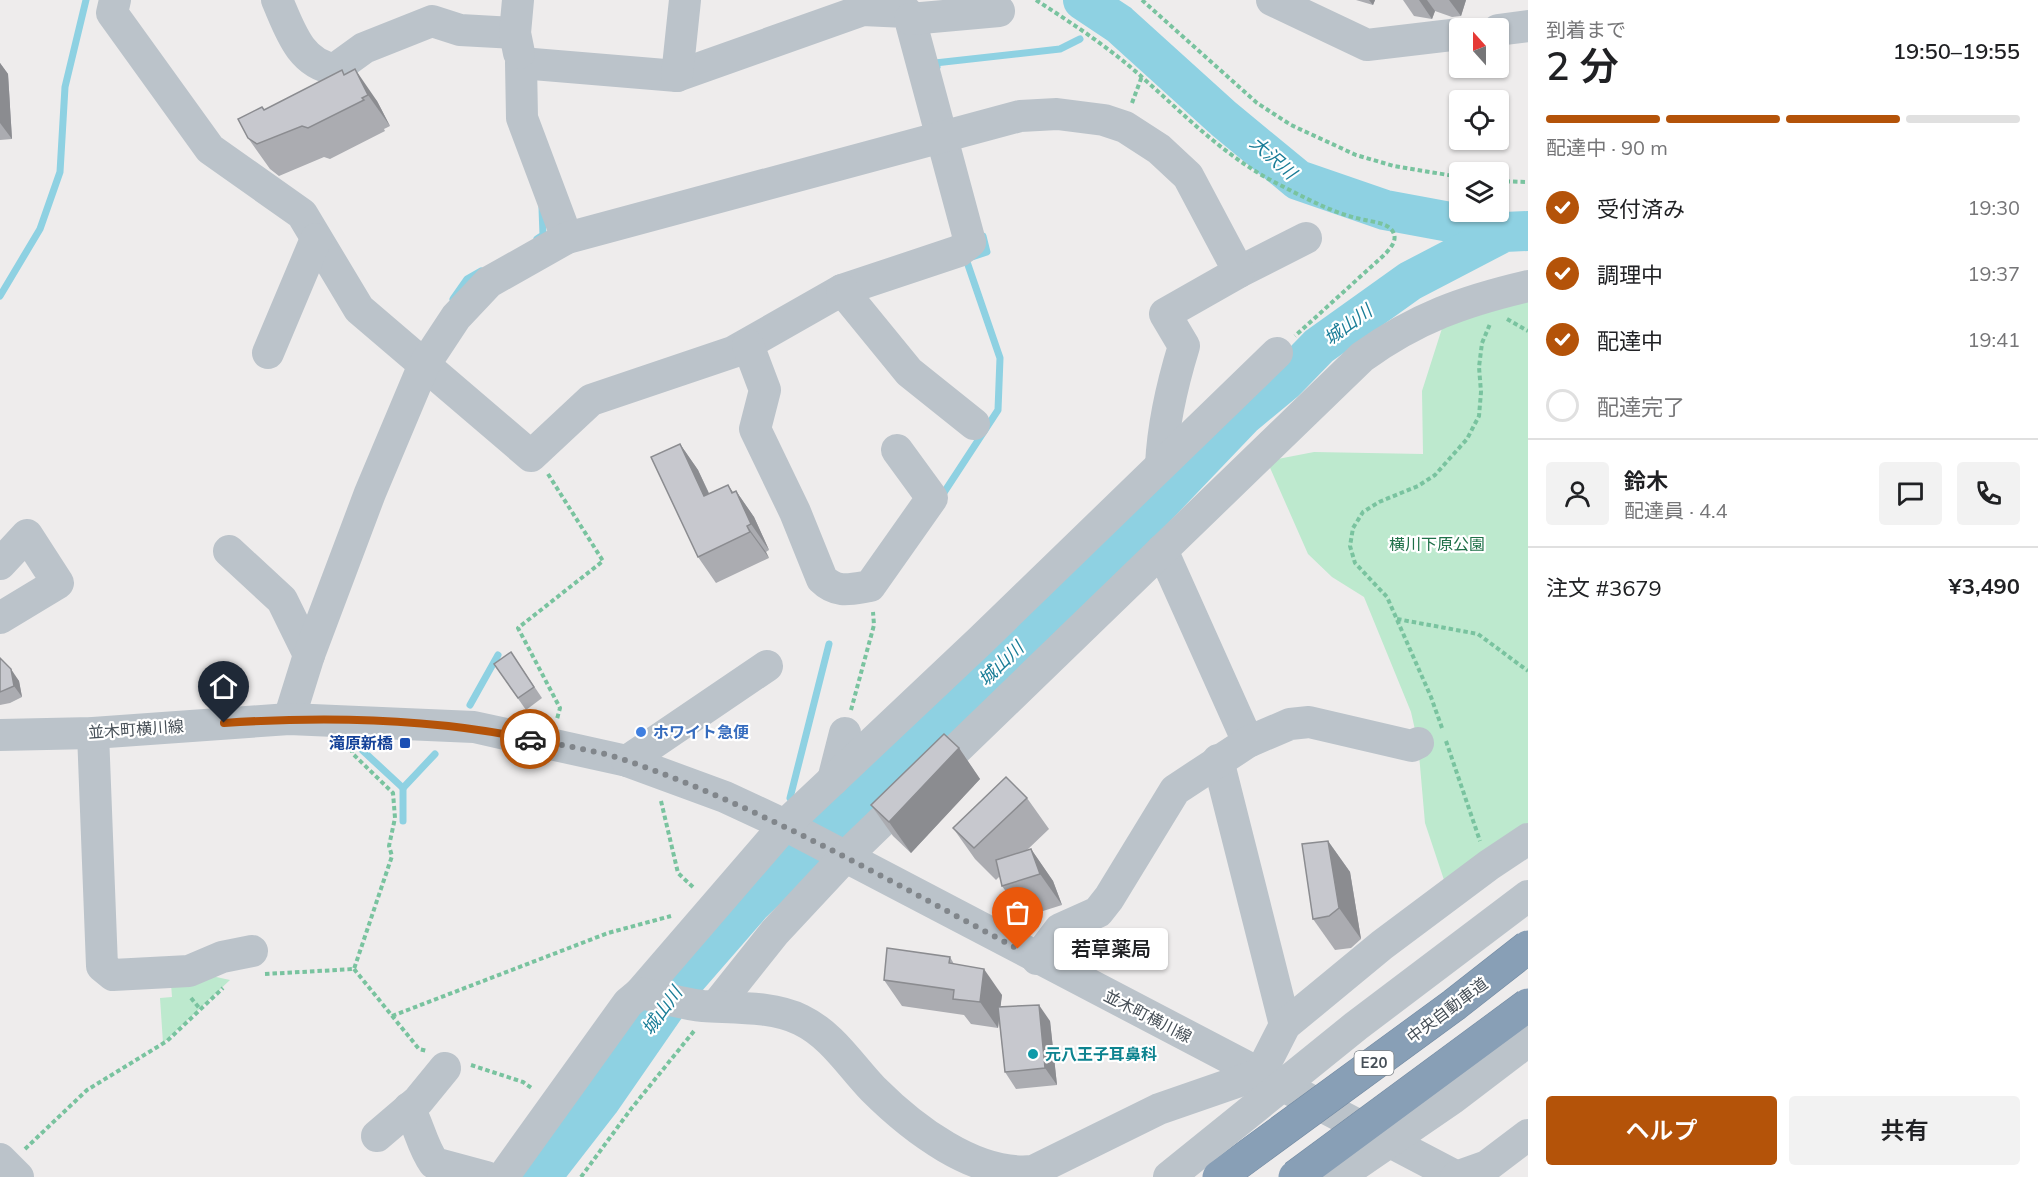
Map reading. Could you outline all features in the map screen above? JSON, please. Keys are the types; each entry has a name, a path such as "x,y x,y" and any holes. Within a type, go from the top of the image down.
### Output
{"highway":[{"name":"中央自動車道","path":"1219,1177 1454,1005 1528,947"},
{"name":"E20","path":"1295,1177 1528,1005"}],"street":[{"path":"115,0 112,13 210,149 302,214 358,309 423,368 531,456 591,400 748,345 842,290 959,251 970,242 910,19 906,12 861,5 677,76 521,63"},
{"path":"277,0 307,58 319,67 335,69 364,48 432,21 460,30 515,33"},
{"path":"518,0 515,33 521,63 522,118 567,238"},
{"path":"677,76 686,0"},
{"path":"1272,0 1367,45 1449,35"},
{"path":"910,19 999,11"},
{"path":"1509,29 1528,26"},
{"path":"289,718 309,656 370,493 423,368 456,317 489,282 567,238 942,135 1020,116 1083,115 1125,127 1159,148 1188,176 1239,272"},
{"path":"268,353 316,238"},
{"path":"1161,465 1162,435 1170,393 1184,346 1165,314 1239,272 1306,238"},
{"path":"708,1006 842,856 1342,376 1385,340 1452,306 1528,286"},
{"path":"842,290 909,372 974,424"},
{"path":"748,345 765,390 755,429 795,512 822,579 831,588 841,591 870,586 932,498 897,450"},
{"path":"503,1177 628,1003 646,994 712,907 833,780 1277,353"},
{"path":"0,564 27,535 58,583 1,615"},
{"path":"1162,550 1248,742"},
{"path":"229,551 282,600 309,656"},
{"path":"627,761 767,666"},
{"name":"並木町横川線","path":"0,735 93,733 289,718 474,728 627,761 725,797 789,827"},
{"path":"1038,959 1060,929 1098,912 1109,898 1175,790 1248,742 1290,724 1309,722 1412,746 1418,743"},
{"path":"93,733 102,966 113,975 182,972 222,957 252,951"},
{"path":"833,780 844,734"},
{"path":"1218,760 1285,1025"},
{"path":"789,827 842,856"},
{"path":"646,994 708,1006 778,1013 799,1019 820,1031 895,1109 945,1147 979,1164 1014,1176 1033,1172 1169,1105 1260,1074 1285,1025 1382,945 1489,865 1528,839"},
{"name":"並木町横川線","path":"842,856 1457,1177"},
{"path":"1169,1177 1356,1026 1528,896"},
{"path":"1338,1177 1453,1098 1528,1041"},
{"path":"377,1136 409,1108 445,1061"},
{"path":"409,1108 418,1125 425,1150 434,1163 486,1177"},
{"path":"1457,1177 1487,1166 1528,1135"},
{"path":"0,1159 18,1177"}],"path":[{"path":"1036,0 1080,28 1142,76 1195,128 1240,163 1343,215 1382,224 1390,229 1394,235 1394,245 1277,353"},
{"path":"1142,0 1257,103 1291,125 1356,155 1394,166 1449,175"},
{"path":"1509,181 1528,182"},
{"path":"1489,865 1431,697 1386,597 1354,563 1350,546 1353,528 1363,512 1435,476 1467,439 1479,416 1481,392 1479,366 1482,343 1494,313"},
{"path":"1517,324 1528,331"},
{"path":"531,456 545,471 603,561 518,628 560,708 552,743"},
{"path":"844,734 874,625 870,586"},
{"path":"1397,619 1478,634 1528,671"},
{"path":"659,774 660,799 678,873 712,907"},
{"path":"392,1016 608,933 674,915"},
{"path":"354,969 419,1049 445,1061 523,1082 542,1095"},
{"path":"182,972 200,1009"},
{"path":"580,1177 708,1006"}],"green space":[{"name":"横川下原公園","path":"1528,294 1528,824 1446,886 1425,823 1418,743 1411,712 1364,597 1332,577 1308,554 1267,461 1314,452 1423,454 1422,391 1445,319"},
{"path":"170,971 189,971 230,980 163,1043 160,998 172,997"}],"building":[{"path":"355,69 368,95 362,98 364,100 308,128 302,126 257,144 248,138 238,119 262,107 264,110 342,70 344,75"},
{"path":"680,444 704,496 728,485 732,493 736,491 751,524 747,526 750,532 698,557 651,457"},
{"path":"511,652 534,687 518,698 494,664"},
{"path":"0,658 11,669 14,686 0,692"},
{"path":"944,734 959,748 889,822 871,805"},
{"path":"1006,777 1027,798 974,848 953,828"},
{"path":"1328,841 1339,908 1329,916 1313,919 1302,844"},
{"path":"1031,849 1040,874 1002,886 996,860"},
{"path":"887,948 950,957 949,963 984,969 980,1002 953,999 954,990 884,980"},
{"path":"1039,1005 1045,1068 1005,1072 998,1007"}],"waterway":[{"path":"0,296 40,229 60,172 65,87 86,0"},
{"name":"大沢川","path":"1083,0 1119,24 1224,119 1298,180 1385,210 1504,232"},
{"path":"1098,28 1111,19"},
{"path":"937,67 935,63 1060,49 1080,39"},
{"path":"537,239 543,235 542,208"},
{"name":"城山川","path":"541,1177 600,1101 679,987 752,903 1042,626 1244,415 1285,381 1319,346 1410,281 1504,232 1528,231"},
{"path":"943,494 998,410 1000,358 966,259 987,252 983,236"},
{"path":"453,299 467,279 481,271"},
{"path":"790,798 829,644"},
{"path":"470,705 498,655"},
{"path":"362,750 403,788 435,754"},
{"path":"403,788 403,821"}],"way so far":[{"path":"530,739 627,761 725,797 785,825 1018,949"}],"place":[{"name":"ホワイト急便","path":"641,732"},
{"name":"滝原新橋","path":"405,743"},
{"name":"若草薬局","path":"1018,949"},
{"name":"元八王子耳鼻科","path":"1033,1054"}],"route":[{"path":"224,723 289,718 363,720 474,728 530,739"}]}
